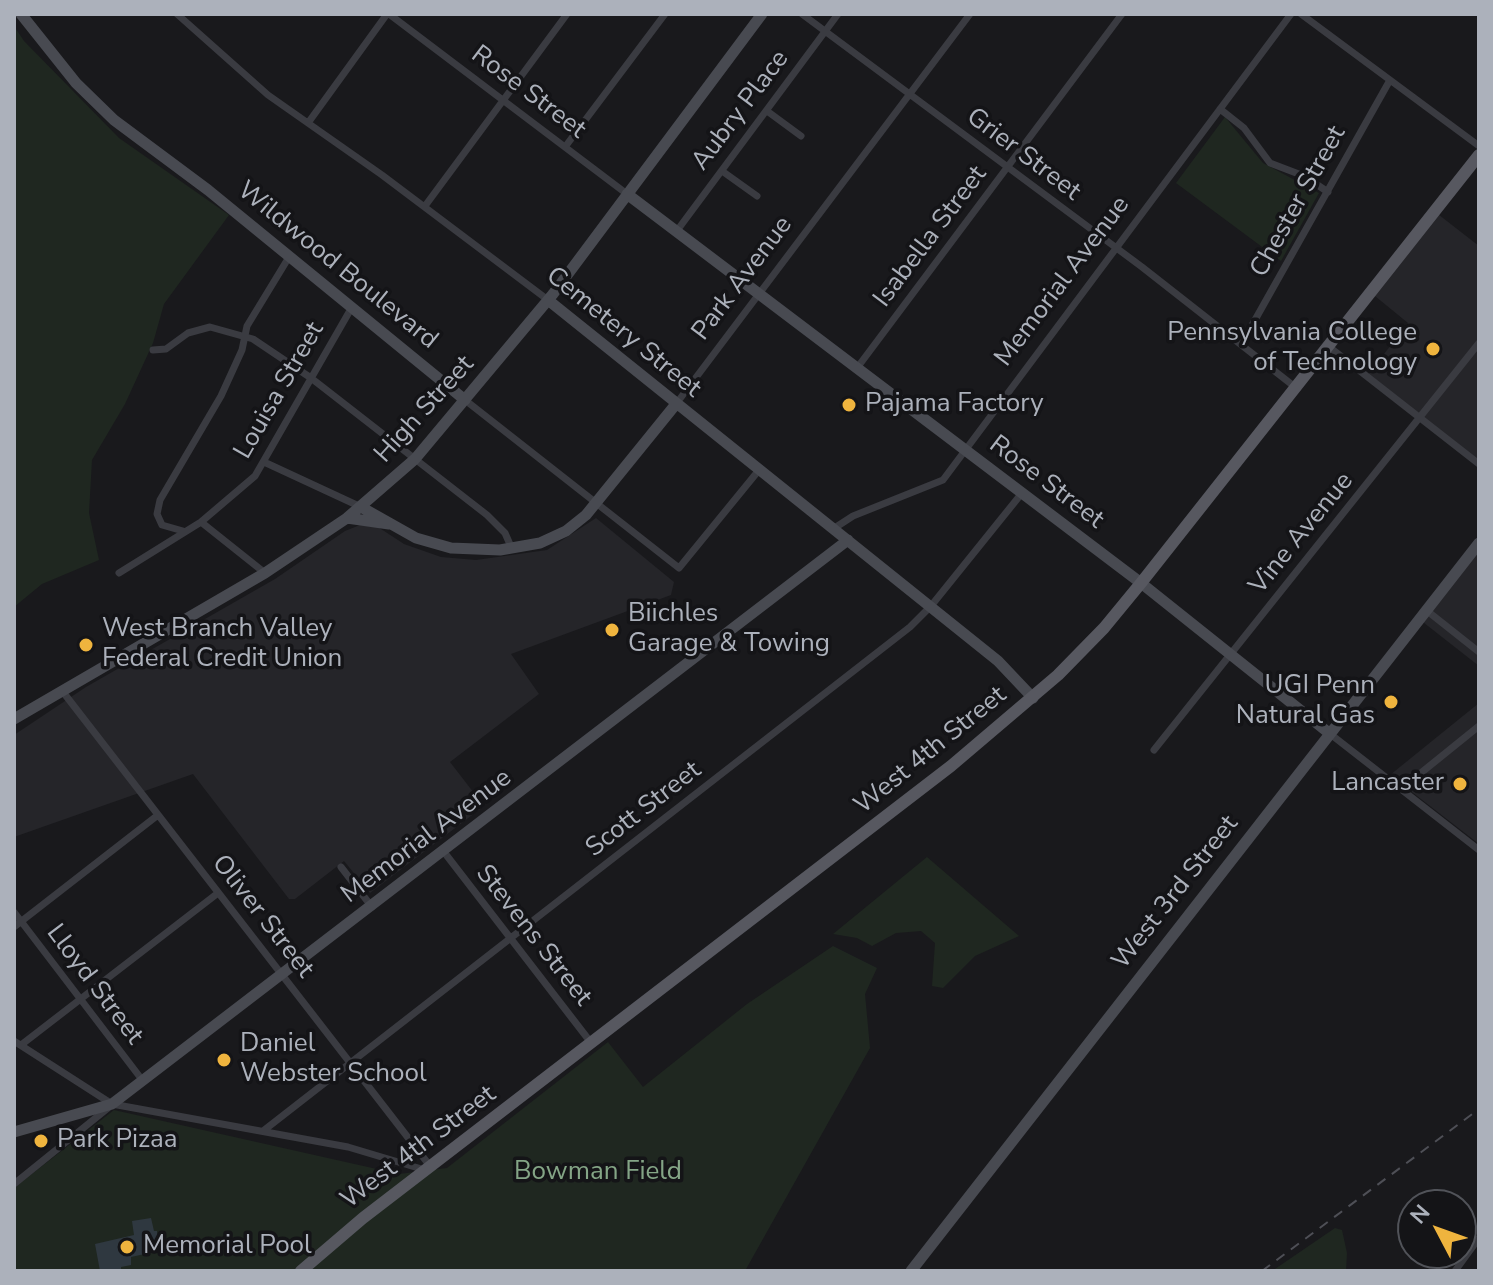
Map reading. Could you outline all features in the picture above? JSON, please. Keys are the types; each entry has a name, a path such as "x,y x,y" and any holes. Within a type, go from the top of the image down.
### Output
{"main road":[{"name":"West 4th Street","path":"301,1271 428,1168 936,778 1033,698 1104,628 1141,583 1479,155"}],"street":[{"name":"Wildwood Boulevard","path":"21,14 76,83 114,120 208,190 465,400 679,568 759,470"},
{"name":"Cemetery Street","path":"177,14 268,95 425,206 548,300 931,606 1015,675 1033,698"},
{"path":"308,123 388,14"},
{"name":"Rose Street","path":"388,14 1141,583 1479,850"},
{"path":"425,206 567,14"},
{"path":"565,147 665,14"},
{"name":"High Street","path":"14,719 265,573 347,518 415,459 548,300 762,14"},
{"name":"Grier Street","path":"802,14 1242,343 1295,387"},
{"name":"Aubry Place","path":"676,232 838,14"},
{"name":"Park Avenue","path":"264,462 388,519 390,524 416,538 451,548 512,549 540,543 566,531 597,503 676,404 970,14"},
{"name":"Isabella Street","path":"857,368 1122,14"},
{"name":"Memorial Avenue","path":"833,529 853,516 943,480 1291,14"},
{"path":"1301,14 1479,146"},
{"name":"Chester Street","path":"1242,343 1390,80"},
{"path":"1220,109 1244,128 1270,163 1304,176 1328,192"},
{"path":"767,111 801,136"},
{"path":"722,171 757,196"},
{"path":"184,531 164,527 158,509 227,386 253,315 289,257"},
{"name":"Louisa Street","path":"119,573 201,522 241,490 264,462 352,307"},
{"path":"153,350 166,349 200,329 220,328 245,335 311,378 495,522 512,549"},
{"name":"Vine Avenue","path":"1154,750 1479,343"},
{"path":"1328,346 1479,464"},
{"name":"Scott Street","path":"263,1131 849,676 931,606 1022,493"},
{"path":"347,518 390,524"},
{"path":"201,522 265,573"},
{"name":"Memorial Avenue","path":"14,1132 112,1104 848,540"},
{"name":"West 3rd Street","path":"911,1271 1479,543"},
{"path":"1426,610 1479,652"},
{"name":"Oliver Street","path":"63,692 350,1062 428,1168"},
{"path":"1401,789 1479,726"},
{"path":"18,924 158,815"},
{"name":"Stevens Street","path":"444,852 592,1044"},
{"path":"341,867 372,907"},
{"path":"218,893 81,999 18,1043 112,1104 348,1147 428,1168"},
{"name":"Lloyd Street","path":"14,912 18,924 81,999 143,1081"},
{"path":"14,1184 112,1104"},
{"path":"1455,1271 1479,1238"}],"shaded area":[{"name":"Pennsylvania College of Technology","path":"1434,211 1479,246 1479,464 1367,376 1408,323 1370,292"},
{"path":"596,518 674,582 671,595 511,654 539,694 450,762 484,806 370,893 344,861 295,899 289,899 193,774 14,837 14,735 86,687 275,579 345,531 360,525 378,527 404,544 441,557 476,560 547,550"},
{"path":"1479,543 1479,666 1419,619"},
{"path":"1479,703 1479,844 1390,775"},
{"name":"Memorial Pool","path":"151,1218 154,1231 157,1231 158,1251 131,1257 131,1265 121,1267 121,1271 100,1271 95,1244 134,1235 132,1221"}],"green space":[{"path":"14,26 24,41 119,138 229,215 164,304 153,343 125,404 92,460 89,513 99,560 42,584 14,607"},
{"path":"1225,117 1263,163 1319,193 1281,261 1176,183"},
{"path":"927,857 1019,936 975,956 943,988 932,986 935,943 921,931 896,933 872,946 857,938 833,934"},
{"name":"Bowman Field","path":"833,946 877,968 865,994 870,1048 745,1271 14,1271 14,1188 114,1110 399,1174 447,1168 608,1042 643,1087 747,1004"},
{"path":"1335,1228 1342,1230 1347,1253 1346,1271 1272,1271"}],"railway":[{"path":"1262,1271 1479,1109"}],"place":[{"name":"Pennsylvania College of Technology","path":"1433,349"},
{"name":"Pajama Factory","path":"849,405"},
{"name":"Biichles Garage & Towing","path":"612,630"},
{"name":"West Branch Valley Federal Credit Union","path":"86,645"},
{"name":"UGI Penn Natural Gas","path":"1391,702"},
{"name":"Lancaster","path":"1460,784"},
{"name":"Daniel Webster School","path":"224,1060"},
{"name":"Park Pizaa","path":"41,1141"},
{"name":"Memorial Pool","path":"127,1247"}]}
